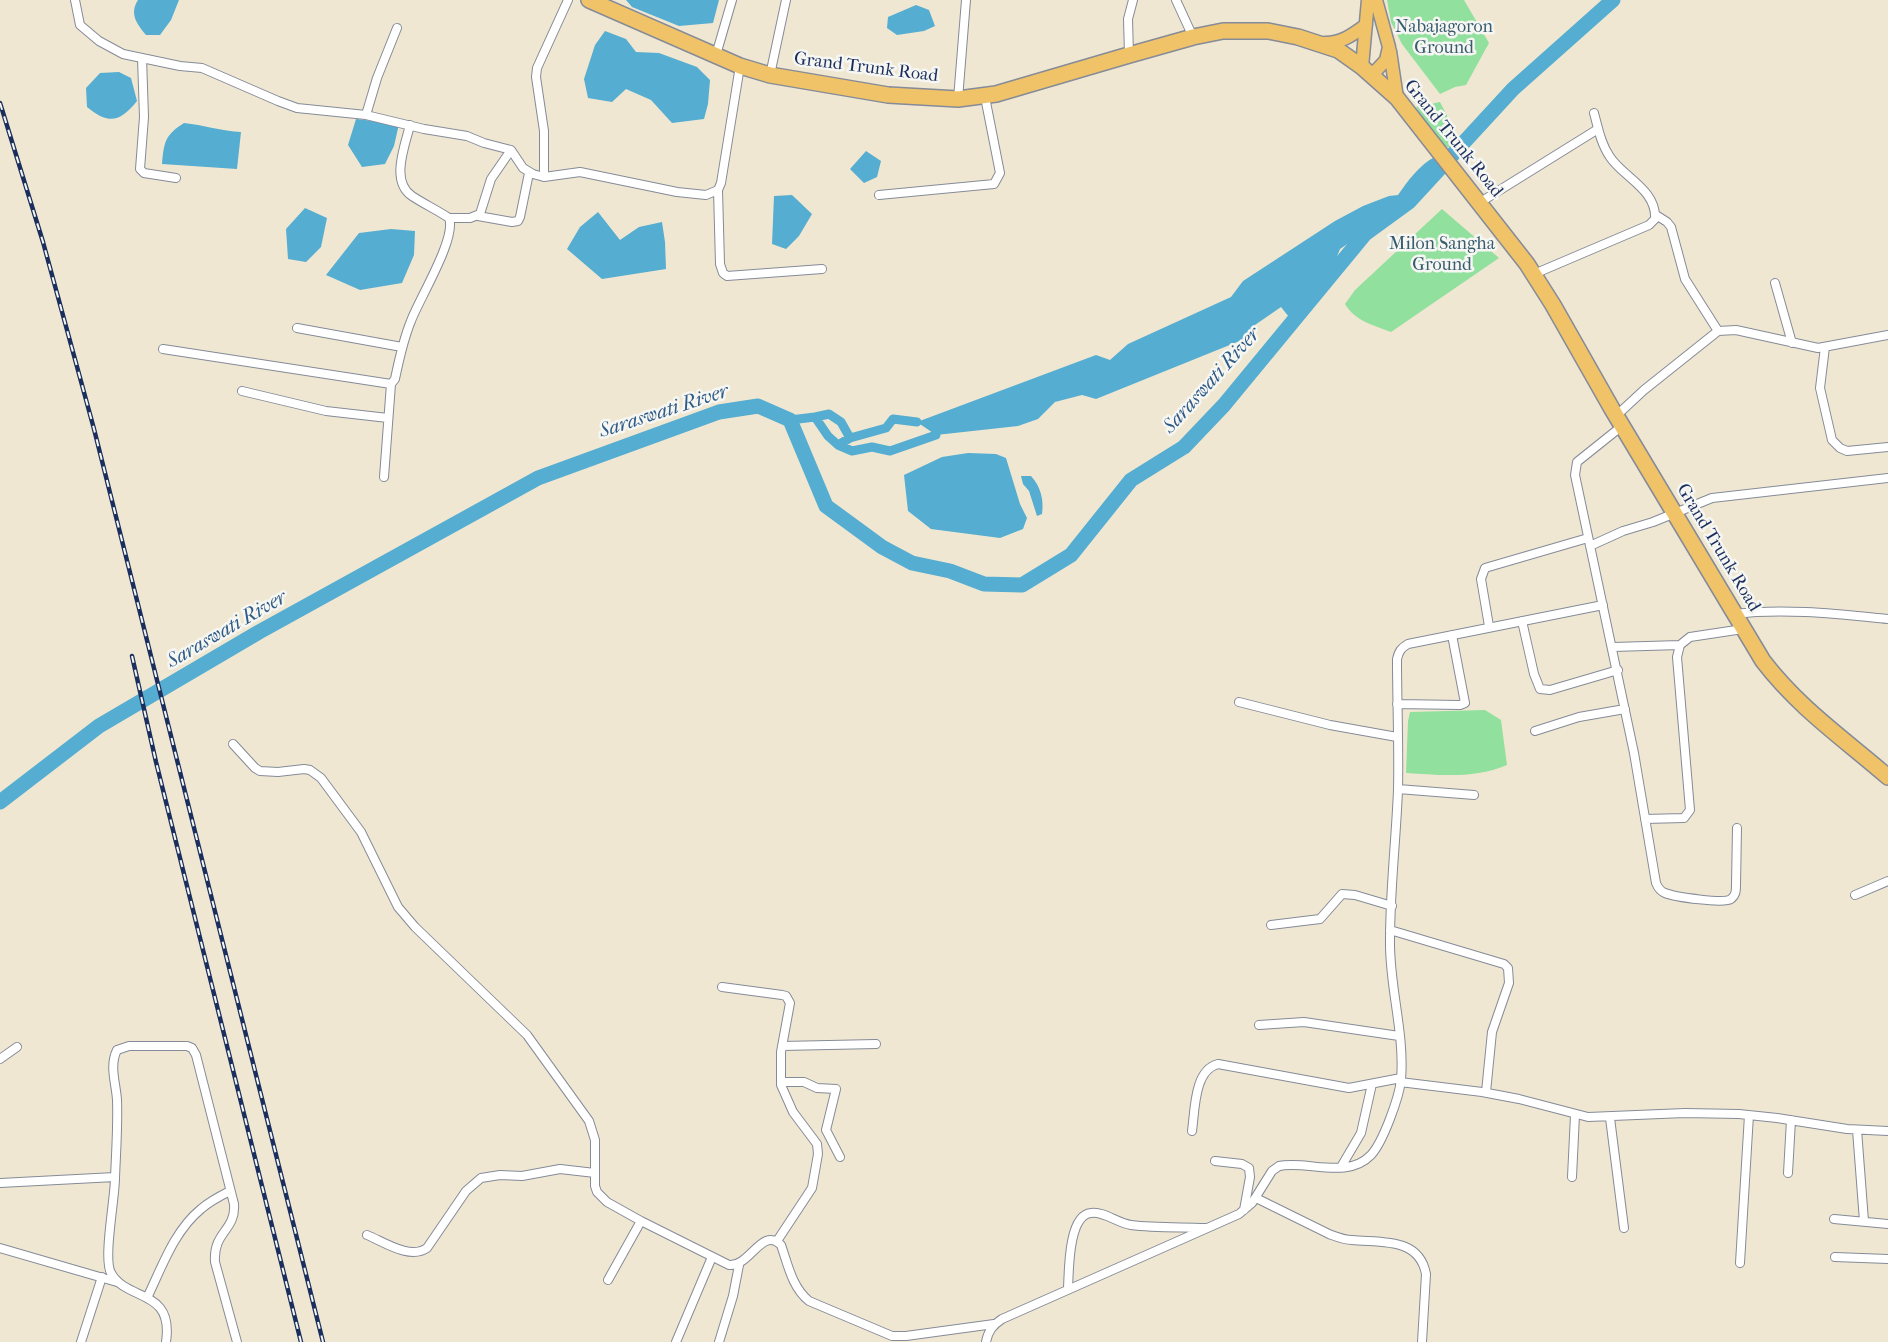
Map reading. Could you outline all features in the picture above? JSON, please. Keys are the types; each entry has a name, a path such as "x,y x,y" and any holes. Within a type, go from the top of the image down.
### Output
{"highway":[{"name":"Grand Trunk Road","path":"590,0 740,66 770,75 888,95 958,99 985,96 1193,37 1223,31 1268,31 1321,43 1338,50 1367,71 1397,98 1534,274 1733,614 1763,661 1796,699 1833,733 1888,777"}],"main road":[{"path":"1368,0 1367,71 1386,60 1389,47"},
{"path":"1376,0 1389,47 1397,98"},
{"path":"1321,43 1336,43 1344,40 1366,25"}],"street":[{"path":"75,0 80,25 99,41 123,54 180,66 202,68 297,108 366,115 467,136 483,143 511,150 522,168 544,177 580,172 677,192 706,195 718,190"},
{"path":"544,177 544,131 536,77 537,68 568,0"},
{"path":"716,55 732,0"},
{"path":"770,75 786,0"},
{"path":"958,99 966,0"},
{"path":"1129,55 1128,19 1133,0"},
{"path":"1176,0 1193,37"},
{"path":"366,115 377,78 397,28"},
{"path":"142,58 144,117 140,169 144,173 176,178"},
{"path":"740,66 718,190 720,264 723,273 732,277 822,269"},
{"path":"879,195 994,184 1000,173 985,96"},
{"path":"1594,113 1609,156 1644,191 1651,200 1656,215 1671,227 1685,279 1718,332"},
{"path":"410,125 400,171 400,182 410,195 449,218 478,216 512,222 520,220 529,172"},
{"path":"1479,203 1598,129"},
{"path":"478,216 491,179 511,150"},
{"path":"1534,274 1649,225 1656,215"},
{"path":"384,477 391,384 395,379 411,320 449,235 451,228 449,218"},
{"path":"1775,283 1792,344"},
{"path":"297,328 380,341 402,347"},
{"path":"1737,828 1735,894 1731,899 1719,901 1671,895 1659,889 1656,883 1613,647 1575,475 1577,462 1619,421 1652,383 1707,338 1718,332 1726,329 1736,330 1811,348 1888,335"},
{"path":"1825,347 1820,388 1832,440 1847,451 1888,447"},
{"path":"163,349 391,384"},
{"path":"242,391 326,411 388,418"},
{"path":"1489,627 1480,579 1485,568 1589,542 1675,514 1712,498 1888,478"},
{"path":"719,1342 733,1296 739,1265 763,1242 777,1241 781,1245 795,1283 809,1301 885,1334 906,1336 994,1324 1068,1288 1207,1228 1244,1210 1256,1198 1272,1171 1278,1166 1341,1167 1360,1163 1374,1151 1393,1108 1401,1080 1390,930 1398,789 1397,659 1402,647 1603,605"},
{"path":"1733,614 1755,611 1823,613 1888,619"},
{"path":"1522,621 1534,674 1540,689 1550,690 1617,670"},
{"path":"1613,647 1680,645 1690,637 1743,629"},
{"path":"1397,704 1460,705 1465,703 1452,635"},
{"path":"1645,819 1684,818 1690,810 1677,657 1680,645"},
{"path":"1239,702 1330,725 1397,737"},
{"path":"1535,730 1580,717 1625,710"},
{"path":"233,744 260,771 278,772 304,769 310,770 321,778 361,832 398,907 415,927 527,1035 586,1116 595,1140 595,1186 601,1197 641,1221 712,1257 729,1265 739,1265"},
{"path":"1398,789 1474,795"},
{"path":"1855,895 1888,881"},
{"path":"1271,925 1317,921 1338,897 1349,893 1392,906"},
{"path":"1390,930 1504,964 1508,968 1509,983 1492,1032 1486,1092"},
{"path":"723,987 786,996 789,1006 782,1046 781,1082 793,1112 817,1144 818,1154 812,1188 777,1241"},
{"path":"1259,1025 1304,1022 1399,1036"},
{"path":"782,1046 876,1044"},
{"path":"119,1282 111,1274 108,1258 115,1177 117,1099 113,1058 117,1050 129,1046 187,1046 192,1048 199,1065 234,1204 233,1219 219,1236 214,1253 237,1342"},
{"path":"0,1059 17,1047"},
{"path":"1192,1131 1199,1086 1204,1073 1212,1065 1218,1064 1342,1088 1358,1088 1401,1080 1486,1092 1575,1115 1610,1118 1685,1113 1749,1115 1857,1130 1888,1131"},
{"path":"781,1082 804,1082 817,1088 836,1089 826,1130 840,1157"},
{"path":"1341,1167 1360,1133 1372,1084"},
{"path":"1572,1177 1575,1115"},
{"path":"1740,1263 1749,1115"},
{"path":"1610,1118 1624,1228"},
{"path":"1788,1173 1791,1120"},
{"path":"1857,1130 1864,1221"},
{"path":"1215,1161 1242,1164 1249,1168 1250,1177 1244,1210"},
{"path":"367,1235 407,1251 419,1252 427,1248 466,1191 481,1178 500,1174 522,1176 560,1169 595,1173"},
{"path":"0,1183 115,1177"},
{"path":"147,1298 170,1249 183,1228 202,1208 230,1191"},
{"path":"1256,1198 1342,1239 1400,1244 1411,1249 1424,1265 1426,1274 1422,1342"},
{"path":"1068,1288 1073,1240 1079,1219 1086,1214 1097,1213 1131,1225 1207,1228"},
{"path":"1834,1219 1888,1224"},
{"path":"608,1280 641,1221"},
{"path":"0,1248 119,1282 159,1306 164,1313 166,1342"},
{"path":"676,1342 712,1257"},
{"path":"1835,1257 1888,1259"},
{"path":"81,1342 102,1277"},
{"path":"986,1342 994,1324"}],"green space":[{"name":"Nabajagoron Ground","path":"1387,0 1464,0 1489,43 1466,85 1440,94 1402,44 1391,22"},
{"path":"1440,102 1462,145 1443,148 1416,107"},
{"name":"Milon Sangha Ground","path":"1442,209 1499,258 1391,332 1354,315 1345,304 1355,290"},
{"path":"1485,710 1501,720 1507,765 1470,774 1406,773 1410,712"}],"water":[{"path":"138,0 179,0 171,20 160,35 146,35 140,27 134,14"},
{"path":"626,0 719,0 713,23 679,26 632,7"},
{"path":"916,5 929,10 935,26 924,31 897,35 887,28 888,17"},
{"path":"605,31 626,39 636,52 659,53 697,67 710,80 704,119 672,123 651,100 626,89 612,102 588,98 584,79 595,45"},
{"path":"119,72 131,78 137,101 120,117 108,119 87,107 86,88 100,73"},
{"path":"356,119 399,124 394,146 385,164 362,167 348,145"},
{"path":"184,123 241,132 237,169 162,164 169,135"},
{"path":"866,151 881,161 877,177 864,183 850,169"},
{"path":"1435,157 1443,166 1409,202 1340,249 1328,279 1293,322 1281,307 1252,327 1247,338 1096,399 1082,395 1055,402 1038,419 1018,426 936,435 917,422 1096,355 1110,360 1128,344 1231,297 1243,281 1335,221 1363,206 1398,195 1419,169"},
{"path":"792,195 812,214 799,236 786,249 772,244 774,196"},
{"path":"305,208 327,218 321,247 306,262 288,259 286,229"},
{"path":"598,212 620,240 639,227 662,222 666,269 602,279 567,249 580,227"},
{"path":"391,229 415,231 414,255 402,283 360,290 326,275 359,233"},
{"path":"968,453 996,454 1006,458 1020,504 1027,518 1023,529 1000,538 931,529 908,511 904,475 942,457"},
{"path":"1021,476 1031,476 1037,485 1043,504 1042,514 1037,516 1029,491 1023,484"}],"waterway":[{"name":"Saraswati River","path":"0,802 99,726 259,632 538,478 719,412 758,406 790,420 826,506 882,547 912,563 950,571 984,584 1022,585 1071,555 1131,480 1184,447 1224,405 1365,234 1409,202 1513,89 1613,0"},
{"path":"815,417 829,414 841,422 850,438"},
{"path":"790,420 815,417 828,436 838,445 852,451 872,447 890,451 936,435"},
{"path":"838,445 850,438 886,428 893,419 917,422"}],"railway":[{"path":"0,103 43,242 94,429 323,1342"},
{"path":"132,656 156,762 301,1342"}]}
